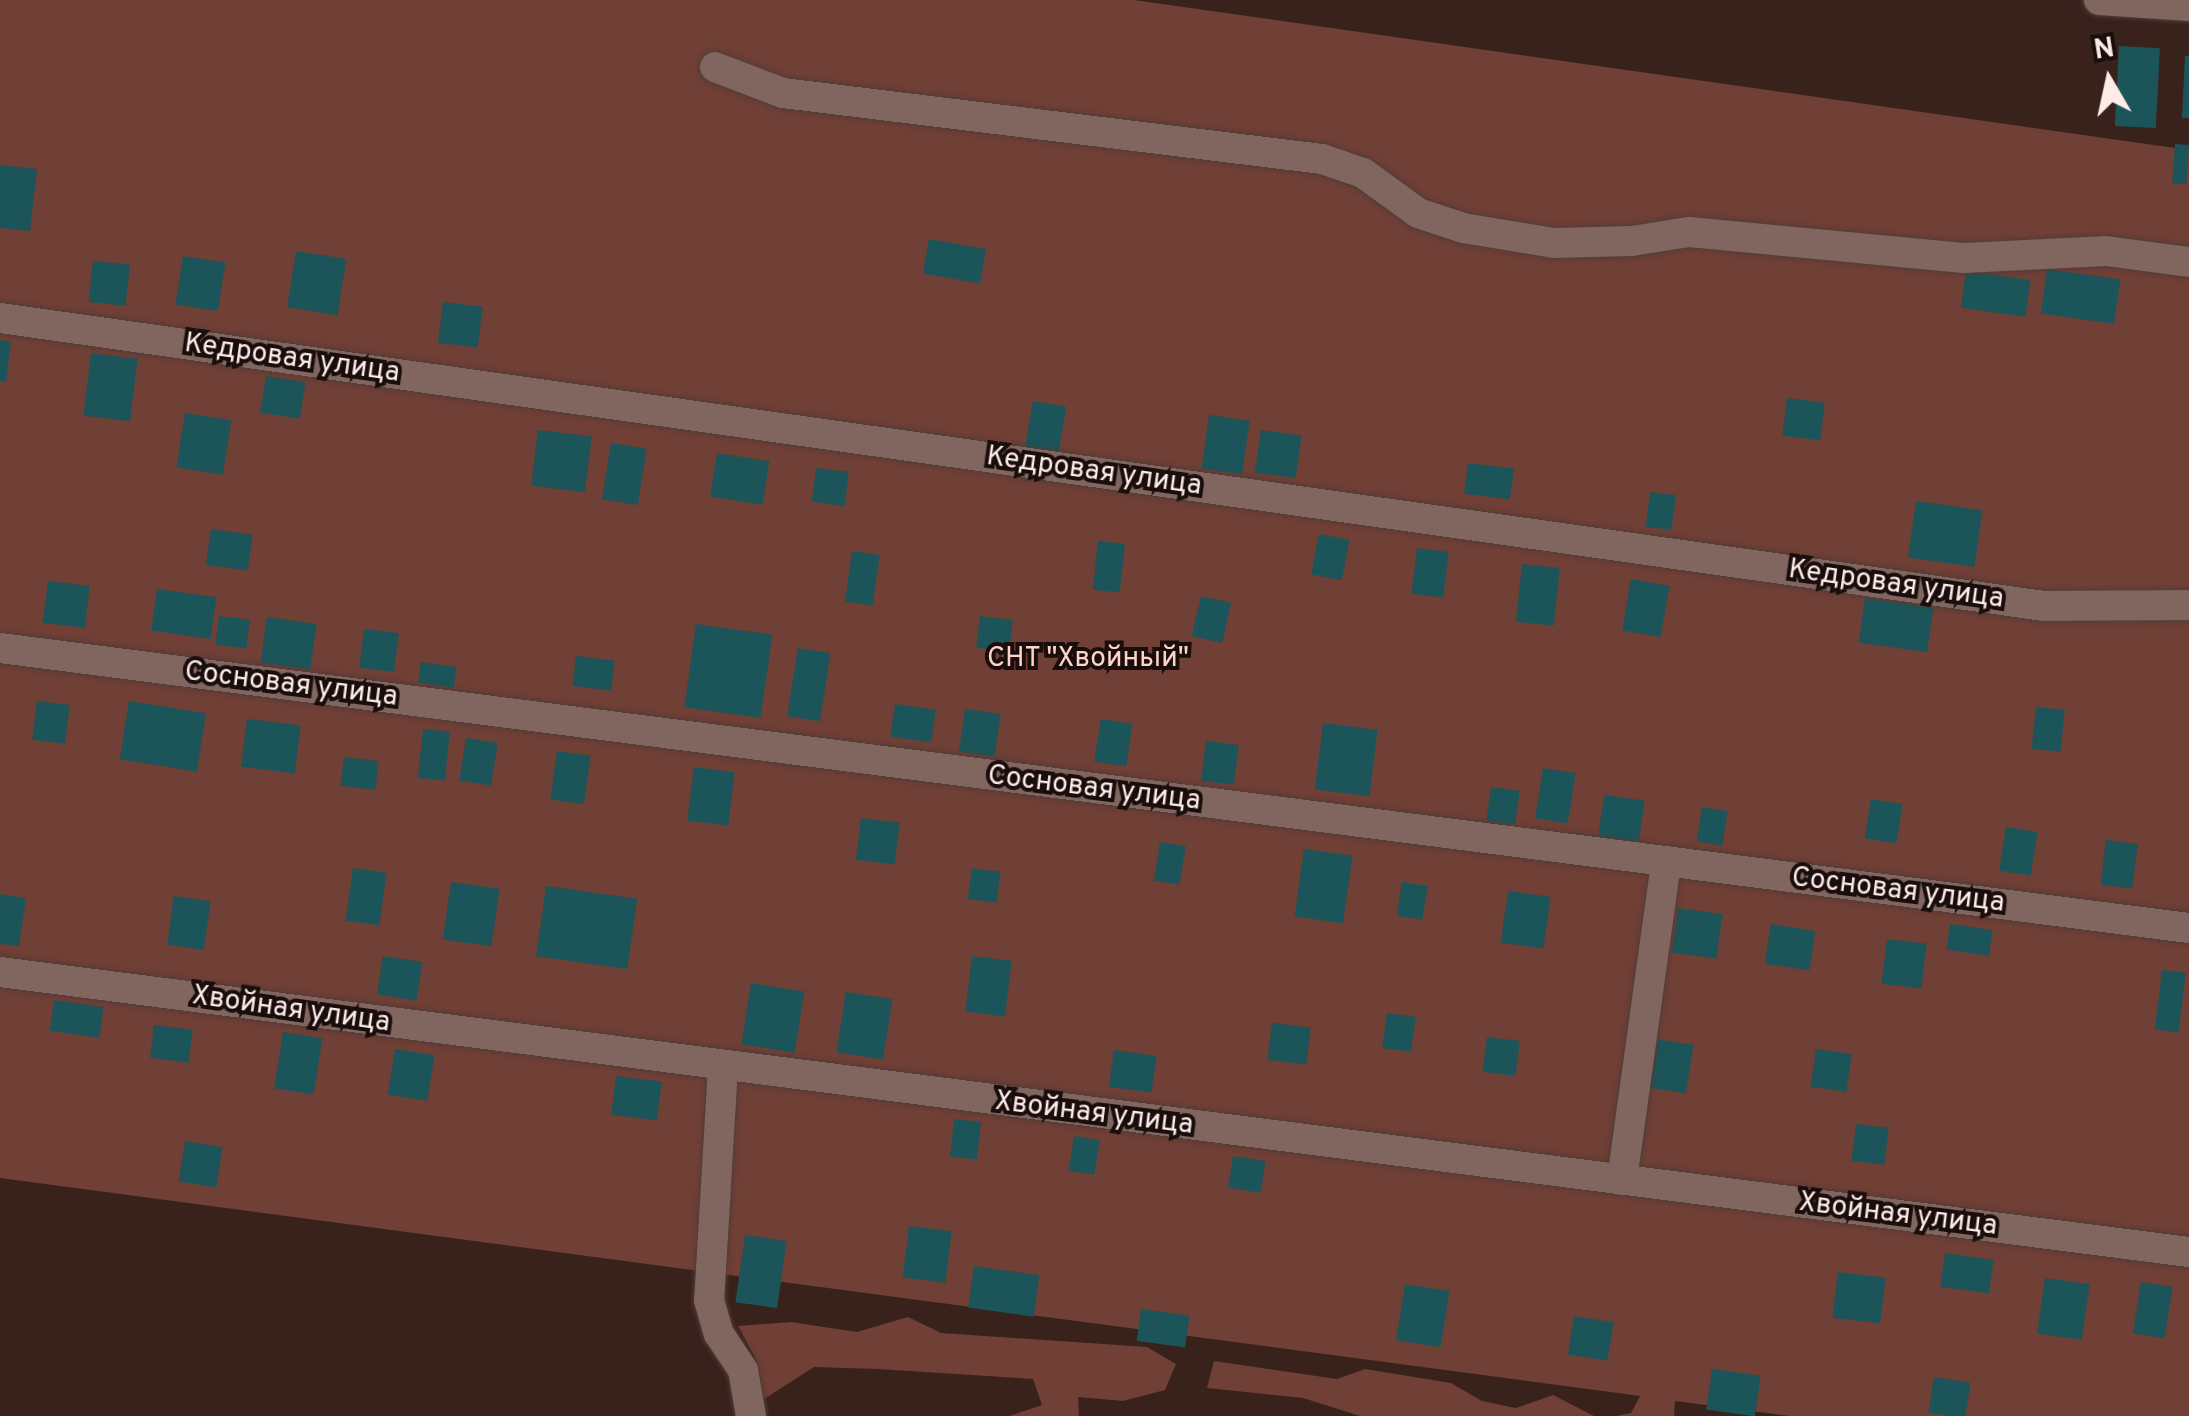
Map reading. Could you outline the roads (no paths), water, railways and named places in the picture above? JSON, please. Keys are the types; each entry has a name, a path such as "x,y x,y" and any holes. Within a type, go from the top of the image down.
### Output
{"street":[{"path":"2099,0 2189,6"},
{"path":"714,66 783,94 1322,159 1364,173 1418,213 1462,228 1554,243 1632,240 1689,232 1964,258 2106,251 2189,262"},
{"name":"Кедровая улица","path":"0,318 2044,606 2189,605"},
{"name":"Сосновая улица","path":"0,648 2189,928"},
{"path":"1622,1180 1666,861"},
{"name":"Хвойная улица","path":"0,972 2189,1252"},
{"path":"723,1067 709,1300 719,1334 743,1370 750,1416"}],"park label":[{"name":"СНТ \"Хвойный\"","path":"1088,659"}]}
